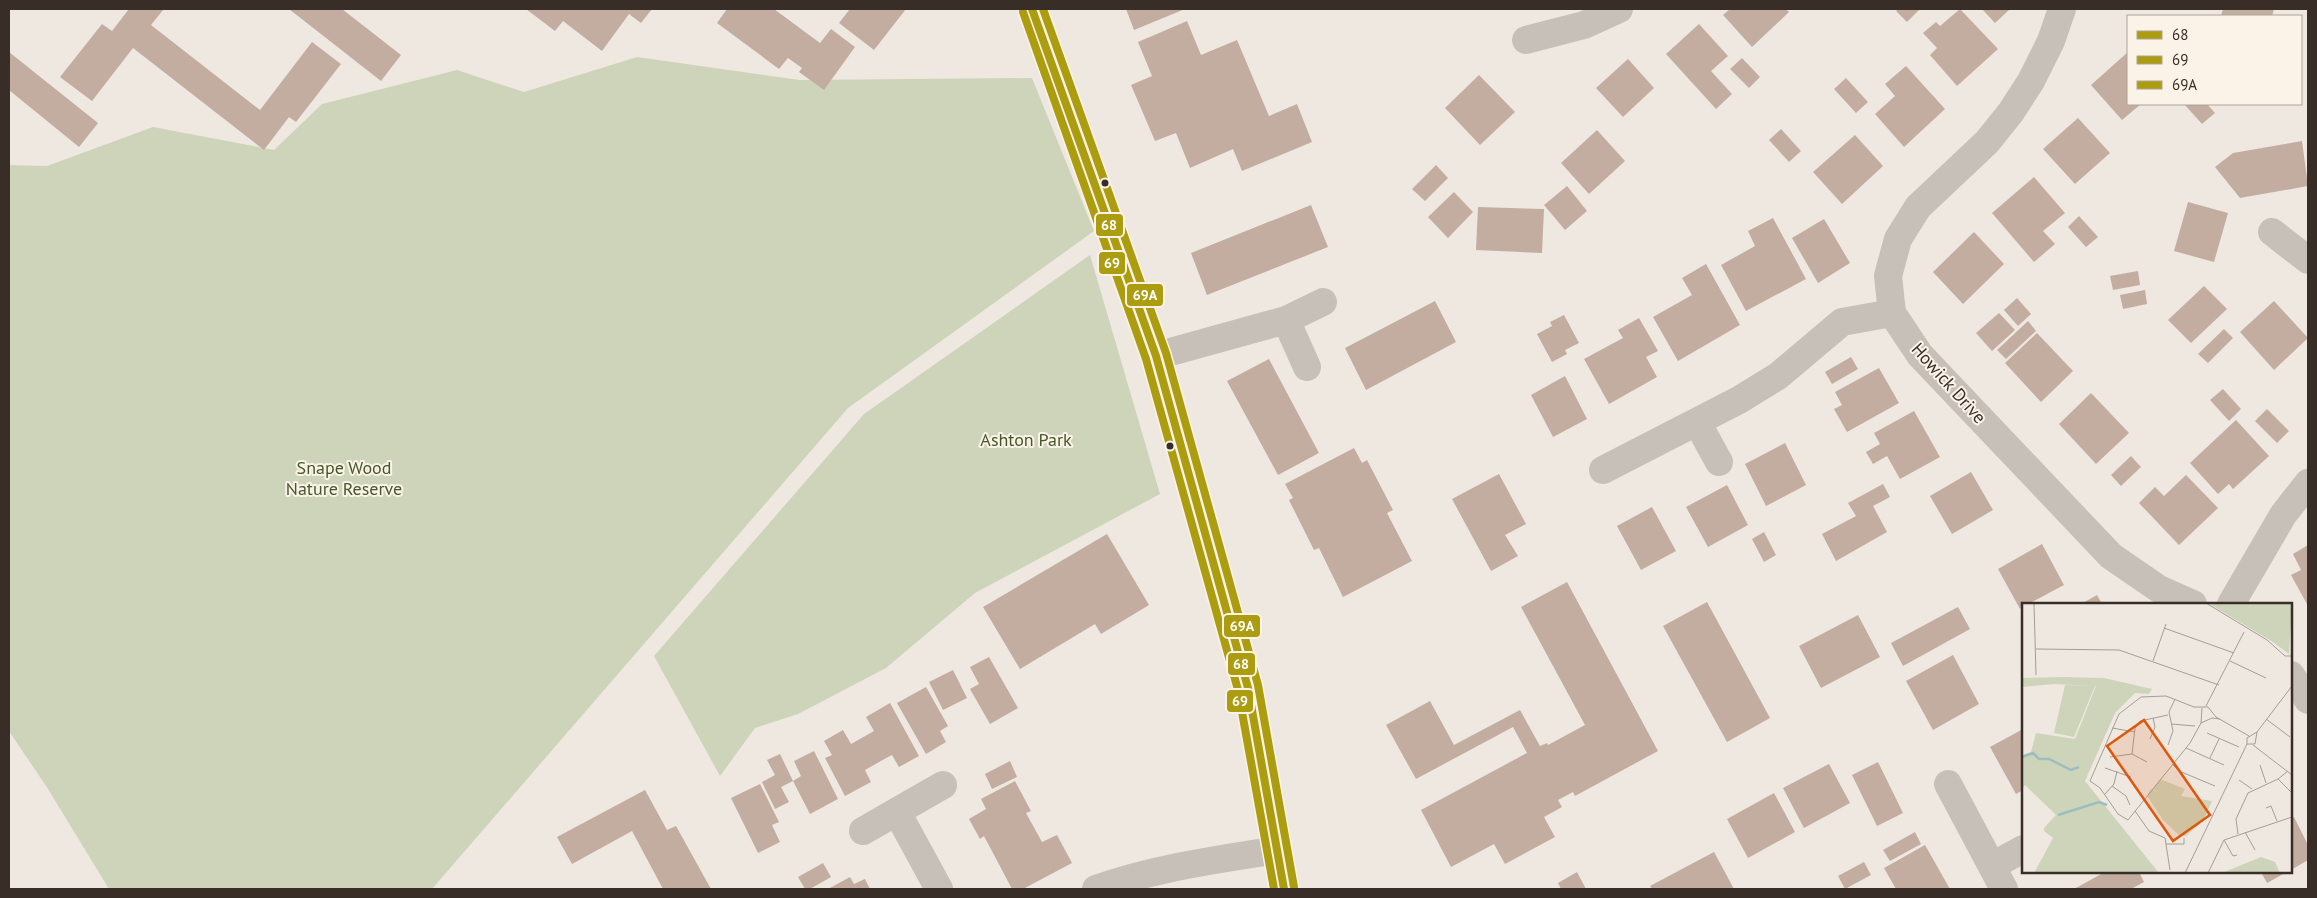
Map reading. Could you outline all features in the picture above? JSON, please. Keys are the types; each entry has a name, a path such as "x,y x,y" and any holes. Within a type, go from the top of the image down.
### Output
{"street":[{"path":"1032,9 1156,356 1248,688 1284,889"},
{"path":"1526,40 1584,25 1619,9"},
{"name":"Howick Drive","path":"2062,9 2051,41 2031,80 2011,112 1987,142 1918,207 1898,239 1888,276 1892,313 1920,355 2111,556 2159,589 2191,603"},
{"path":"2272,232 2308,260"},
{"path":"1156,356 1286,320 1323,302"},
{"path":"1603,470 1696,422 1778,376 1842,322 1892,313"},
{"path":"1286,320 1307,367"},
{"path":"1696,422 1719,462"},
{"path":"2232,603 2282,515 2308,482"},
{"path":"2292,676 2308,700"},
{"path":"1948,784 1998,878 2022,850"},
{"path":"863,831 943,785"},
{"path":"897,812 939,889"},
{"path":"1096,889 1123,879 1172,868 1277,850"}],"green space":[{"name":"Snape Wood Nature Reserve","path":"637,57 800,80 1032,78 1094,231 848,408 432,889 109,889 48,789 9,731 9,165 47,166 153,127 274,150 322,104 457,70 524,92"},
{"name":"Ashton Park","path":"1090,255 1160,494 975,593 886,668 798,714 755,728 720,776 654,656 864,414"}],"building":[{"path":"129,9 163,10 151,25 260,110 312,42 341,64 296,122 289,117 264,150 133,48 92,101 60,77 102,24 112,31"},
{"path":"289,9 342,9 401,55 381,81"},
{"path":"526,9 652,9 641,23 629,14 602,51 563,21 555,31"},
{"path":"727,9 774,9 820,43 831,29 855,47 824,90 799,72 802,68 788,58 779,69 717,23"},
{"path":"850,9 906,9 874,50 839,23"},
{"path":"1126,9 1185,9 1134,30"},
{"path":"1730,9 1786,9 1789,12 1752,47 1723,15"},
{"path":"1899,9 1920,9 1907,22 1896,11"},
{"path":"1960,9 1998,49 1957,86 1930,55 1937,48 1923,33 1936,22 1940,26"},
{"path":"1982,9 2010,9 1995,23"},
{"path":"2223,9 2274,9 2272,15 2221,15"},
{"path":"1187,21 1201,55 1237,40 1269,116 1297,104 1312,142 1242,171 1233,149 1190,168 1176,133 1155,141 1131,85 1152,76 1138,42"},
{"path":"1699,24 1728,56 1711,71 1732,94 1716,109 1666,54"},
{"path":"9,52 98,123 79,147 9,90"},
{"path":"2127,53 2127,105 2140,105 2122,120 2091,85"},
{"path":"1742,58 1760,77 1749,88 1730,69"},
{"path":"1628,59 1654,88 1623,117 1596,88"},
{"path":"1906,66 1945,109 1904,147 1875,114 1895,96 1885,84"},
{"path":"1479,75 1515,112 1480,145 1445,108"},
{"path":"1846,78 1868,102 1856,113 1834,89"},
{"path":"2185,105 2208,105 2215,113 2202,124"},
{"path":"2078,118 2110,153 2075,184 2043,149"},
{"path":"1781,129 1801,151 1789,162 1769,140"},
{"path":"1597,130 1625,161 1589,194 1561,163"},
{"path":"1855,135 1883,166 1842,204 1813,172"},
{"path":"2302,141 2308,186 2240,198 2215,167 2233,153"},
{"path":"1436,165 1448,178 1425,201 1412,189"},
{"path":"2034,177 2065,213 2043,231 2055,244 2034,262 1992,213"},
{"path":"1567,186 1587,211 1565,230 1544,205"},
{"path":"1454,192 1473,212 1448,238 1428,217"},
{"path":"2188,202 2228,213 2214,262 2174,251"},
{"path":"1311,205 1328,247 1207,295 1191,253"},
{"path":"1478,207 1544,209 1542,253 1476,250"},
{"path":"2079,216 2098,237 2086,247 2068,227"},
{"path":"1773,218 1806,279 1746,311 1721,265 1755,246 1748,231"},
{"path":"1824,219 1850,263 1818,283 1792,238"},
{"path":"1974,232 2004,264 1963,304 1933,272"},
{"path":"1706,264 1740,325 1678,361 1653,317 1692,295 1682,278"},
{"path":"2138,271 2140,285 2113,290 2110,276"},
{"path":"2204,286 2227,309 2191,343 2168,320"},
{"path":"2145,290 2147,304 2123,309 2120,295"},
{"path":"2017,298 2031,314 2018,326 2004,310"},
{"path":"1435,301 1456,342 1366,390 1345,348"},
{"path":"2274,301 2308,338 2274,370 2240,332"},
{"path":"1999,313 2015,330 1992,351 1976,333"},
{"path":"1564,315 1579,343 1565,350 1567,354 1552,362 1537,334 1552,326 1550,322"},
{"path":"1639,318 1658,351 1646,357 1657,377 1609,404 1584,359 1623,338 1618,330"},
{"path":"2028,321 2036,331 2006,359 1997,350"},
{"path":"2224,329 2233,338 2208,363 2198,354"},
{"path":"2037,333 2073,371 2041,402 2005,363"},
{"path":"1851,357 1858,369 1832,384 1825,372"},
{"path":"1269,359 1319,453 1278,475 1227,381"},
{"path":"1879,368 1899,403 1847,432 1834,409 1842,405 1835,392"},
{"path":"1565,376 1587,419 1553,437 1531,395"},
{"path":"2223,389 2241,409 2229,421 2210,400"},
{"path":"2091,393 2129,433 2096,464 2059,424"},
{"path":"2267,409 2289,431 2277,443 2255,421"},
{"path":"1914,411 1940,457 1900,479 1887,456 1873,464 1866,452 1880,444 1874,433"},
{"path":"2236,420 2269,456 2233,489 2229,484 2218,494 2190,463"},
{"path":"1785,443 1806,485 1766,506 1745,464"},
{"path":"1354,448 1362,463 1367,460 1393,510 1387,513 1412,561 1343,597 1319,548 1314,550 1289,500 1293,498 1285,484"},
{"path":"2131,456 2141,467 2121,486 2111,475"},
{"path":"1971,472 1993,510 1952,534 1930,496"},
{"path":"1499,474 1526,524 1505,535 1518,556 1491,571 1452,499"},
{"path":"2186,475 2218,508 2179,545 2139,503 2155,487 2164,496"},
{"path":"1883,484 1890,497 1873,506 1887,532 1836,561 1822,534 1856,516 1848,503"},
{"path":"1727,485 1748,525 1708,547 1686,507"},
{"path":"1652,507 1676,551 1641,570 1617,526"},
{"path":"1764,532 1776,555 1764,562 1752,539"},
{"path":"1107,534 1149,605 1101,634 1095,624 1020,669 983,607"},
{"path":"2042,544 2064,585 2030,603 2022,603 2020,609 1998,569"},
{"path":"2308,545 2308,606 2291,575 2301,570 2293,554"},
{"path":"1567,582 1658,751 1575,796 1573,792 1558,800 1562,807 1544,817 1555,837 1505,864 1494,844 1451,867 1421,810 1527,753 1513,727 1416,779 1386,725 1430,701 1454,745 1520,710 1540,746 1547,743 1548,745 1585,725 1521,607"},
{"path":"2097,595 2101,603 2083,603"},
{"path":"1707,602 1770,718 1727,742 1663,626"},
{"path":"1958,607 1970,629 1903,666 1891,643"},
{"path":"1858,615 1880,657 1821,688 1799,646"},
{"path":"1953,655 1979,704 1933,730 1906,681"},
{"path":"989,657 1018,708 990,724 970,689 979,684 970,667"},
{"path":"953,670 967,698 943,710 929,682"},
{"path":"926,687 948,726 940,731 946,742 926,754 897,703"},
{"path":"890,703 919,756 899,767 892,755 888,757 865,770 871,782 845,796 825,758 832,755 824,741 843,730 851,744 874,731 866,717"},
{"path":"2022,730 2022,791 2016,794 1990,747"},
{"path":"814,751 838,799 810,814 793,781 801,776 794,761"},
{"path":"780,754 793,781 781,787 789,802 775,809 762,782 775,775 767,760"},
{"path":"1010,761 1017,777 992,789 985,774"},
{"path":"1878,762 1903,813 1877,826 1852,775"},
{"path":"1829,764 1850,803 1804,828 1783,788"},
{"path":"1015,781 1031,811 1026,813 1042,842 1057,835 1072,863 1023,889 1012,889 984,836 980,839 969,819 986,809 981,799"},
{"path":"760,784 779,822 772,825 780,842 758,853 731,798"},
{"path":"645,790 667,830 676,826 711,889 663,889 632,831 572,864 557,837"},
{"path":"1774,793 1795,832 1748,858 1727,819"},
{"path":"2294,817 2308,845 2308,860 2292,869 2292,818"},
{"path":"1915,832 1921,844 1890,861 1883,850"},
{"path":"1925,845 1950,889 1896,889 1884,868"},
{"path":"1714,852 1734,889 1652,889 1650,886"},
{"path":"1864,862 1871,875 1845,889 1838,876"},
{"path":"823,863 831,877 810,889 805,889 798,877"},
{"path":"1577,872 1586,889 1561,889 1558,883"},
{"path":"2103,873 2140,873 2144,882 2131,889 2074,889"},
{"path":"2262,873 2285,873 2267,883"},
{"path":"850,877 854,884 865,879 870,889 828,889"}],"transit line":[{"name":"68","path":"1032,9 1156,356 1248,688 1284,889"},
{"name":"69A","path":"1043,9 1166,353 1258,685 1294,887"},
{"name":"69","path":"1023,12 1146,359 1238,690 1274,889"}]}
